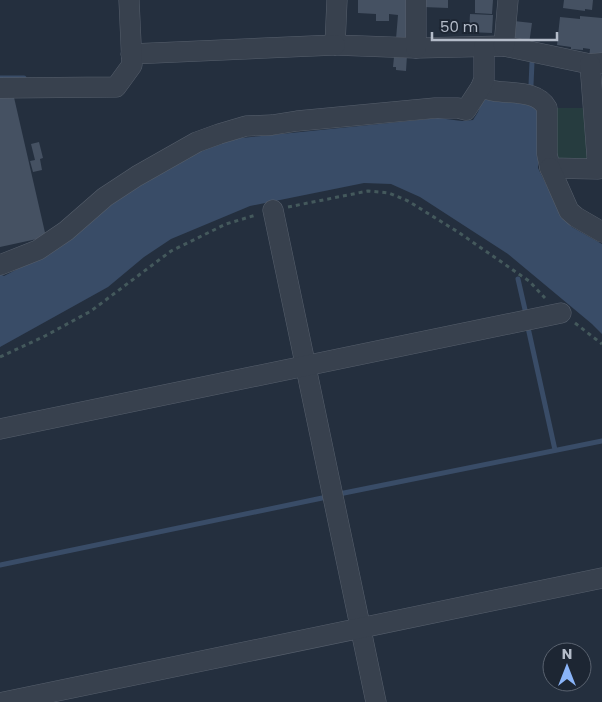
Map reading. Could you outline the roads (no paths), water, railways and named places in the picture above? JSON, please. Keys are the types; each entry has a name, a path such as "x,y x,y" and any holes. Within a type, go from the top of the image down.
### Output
{"street":[{"path":"0,88 116,86 132,66 129,0"},
{"path":"335,45 337,0"},
{"path":"416,0 416,48"},
{"path":"0,265 38,250 66,231 105,198 138,176 197,142 212,137 246,126 435,108 466,110 481,87 508,0"},
{"path":"131,54 335,45 416,48 494,46 596,64 600,169 550,168"},
{"path":"481,87 488,90 535,96 544,103 546,108 550,168 569,211 602,232"},
{"path":"273,210 376,702"},
{"path":"0,429 561,313"},
{"path":"4,702 602,578"}],"water":[{"path":"488,98 531,102 541,113 538,168 562,217 572,227 602,244 602,334 508,254 420,197 391,184 364,183 250,206 171,239 144,257 108,287 0,347 0,274 4,276 62,246 136,185 222,140 438,118 462,121 473,120 482,102"}],"waterway":[{"path":"531,85 532,62"},
{"path":"0,78 24,78"},
{"path":"518,279 526,314"},
{"path":"527,323 555,450"},
{"path":"339,494 602,441"},
{"path":"0,565 327,497"}]}
